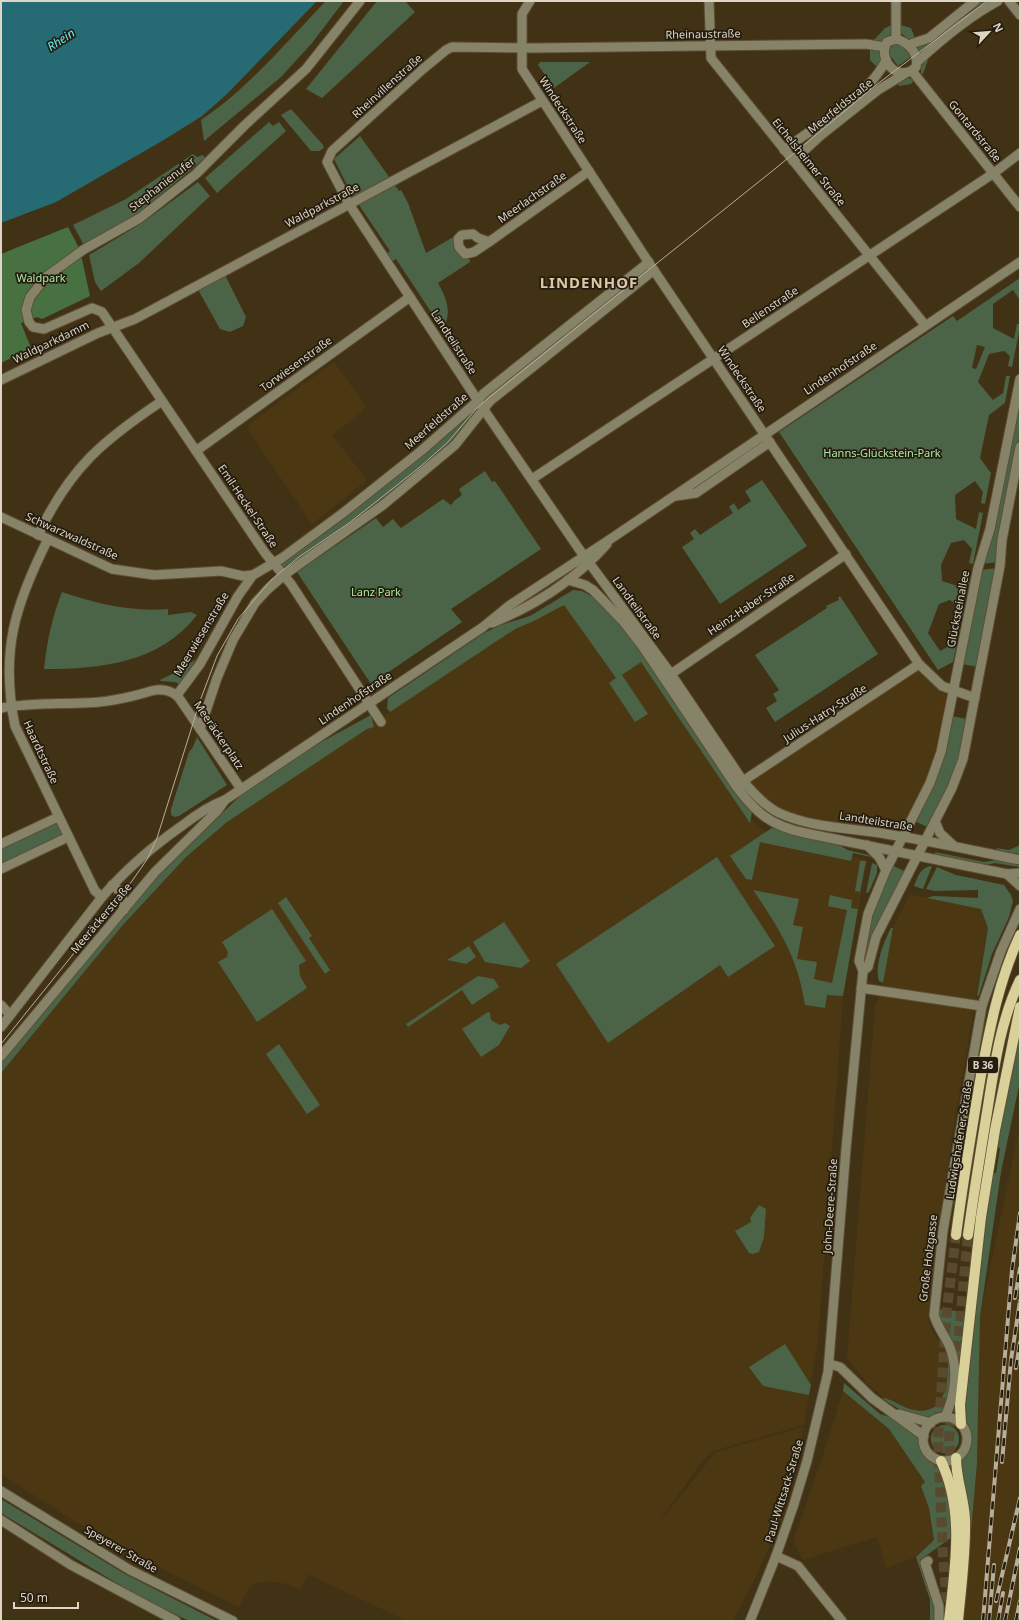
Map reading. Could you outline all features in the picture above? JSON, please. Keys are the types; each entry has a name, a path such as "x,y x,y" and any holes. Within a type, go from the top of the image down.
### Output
{"main road":[{"name":"Ludwigshafener Straße","path":"956,1235 972,1128 992,1017 1005,971 1020,935"},
{"name":"Ludwigshafener Straße","path":"968,1235 998,1047 1008,1011 1020,980"},
{"path":"961,1424 960,1405 981,1217 995,1130 1020,1007"},
{"path":"956,1458 956,1471 965,1519 964,1552 958,1621"},
{"path":"941,1461 950,1484 956,1528 949,1621"}],"street":[{"name":"Stephanienufer","path":"92,308 44,329 33,327 29,322 26,310 30,297 53,271 83,250 140,218 196,174 245,125 306,69 360,1"},
{"name":"Windeckstraße","path":"530,1 522,14 522,69 542,101 919,664 935,681 954,691 975,698"},
{"name":"Eichelsheimer Straße","path":"709,1 709,46 711,58 925,325"},
{"path":"896,1 896,39"},
{"path":"908,45 929,38 975,1"},
{"path":"917,62 916,56 908,45 902,40 896,39 887,42 884,54 886,60 894,71 899,73 909,72 935,45 980,10 998,1"},
{"path":"1009,1 1020,15"},
{"name":"Rheinaustraße","path":"521,47 866,44 885,47"},
{"name":"Rheinvillenstraße","path":"349,204 327,162 332,151 448,48 521,47"},
{"name":"Meerfeldstraße","path":"784,150 870,85 876,78 886,60"},
{"name":"Meerfeldstraße","path":"793,161 820,136 878,90 909,72"},
{"name":"Gontardstraße","path":"909,72 994,173 1020,207"},
{"name":"Waldparkstraße","path":"113,327 135,319 542,101"},
{"name":"Bellenstraße","path":"532,479 994,173 1020,153"},
{"name":"Meerlachstraße","path":"489,242 589,171"},
{"name":"Landteilstraße","path":"349,204 478,401 587,559 671,674 743,781 768,806 792,818 846,829 924,841 1020,860"},
{"name":"Meerfeldstraße","path":"272,563 343,513 421,451 478,401 483,394 649,262"},
{"name":"Lindenhofstraße","path":"483,627 520,612 568,580 587,559 612,538 1020,262"},
{"name":"Meerfeldstraße","path":"284,575 383,505 455,445 490,401 654,270"},
{"name":"Torwiesenstraße","path":"196,450 410,297"},
{"name":"Emil-Heckel-Straße","path":"92,308 102,312 113,327 272,563 284,575 381,722"},
{"name":"Waldparkdamm","path":"1,380 113,327"},
{"name":"Glücksteinallee","path":"902,837 924,796 936,769 954,691 979,564 990,529 1020,379"},
{"path":"38,535 57,499 80,468 111,437 162,401"},
{"name":"Lindenhofstraße","path":"674,496 696,493 770,442"},
{"path":"924,841 962,766 1000,566 1002,540 1020,447"},
{"name":"Schwarzwaldstraße","path":"1,516 98,563 128,572 154,575 223,571 243,576 253,575"},
{"name":"Haardtstraße","path":"48,539 27,582 13,625 9,657 9,696 15,726 68,837 95,890 102,897"},
{"name":"Heinz-Haber-Straße","path":"671,674 846,554"},
{"name":"Lindenhofstraße","path":"241,789 483,627 510,605 587,559"},
{"name":"Meerwiesenstraße","path":"177,695 200,664 238,596 253,575 272,563"},
{"path":"200,729 220,671 239,628 255,603 284,575"},
{"name":"Landteilstraße","path":"568,580 585,585 593,590 623,621 643,647 736,786 757,812 765,818 791,830 1007,874 1020,873"},
{"name":"Julius-Hatry-Straße","path":"743,781 919,664"},
{"path":"1,708 11,706 96,702 122,699 160,689 177,695"},
{"name":"Meeräckerplatz","path":"177,695 241,789"},
{"name":"Meeräckerstraße","path":"1,1027 112,885 153,846 213,804 225,800 241,789"},
{"name":"Meeräckerstraße","path":"1,1056 155,872 217,811 225,800"},
{"path":"1,844 58,816"},
{"path":"935,821 940,833 955,847"},
{"path":"1,869 68,837"},
{"name":"John-Deere-Straße","path":"829,1364 846,1141 863,971 859,961 868,914 886,870 902,837"},
{"name":"John-Deere-Straße","path":"863,971 868,967 876,937 924,841"},
{"path":"867,845 879,857 886,870"},
{"path":"1007,874 1020,886"},
{"path":"112,885 122,893 124,910"},
{"name":"Große Holzgasse","path":"945,1417 952,1402 955,1374 952,1353 934,1315 937,1276 948,1199 982,1006 1001,951 1020,909"},
{"path":"861,988 982,1006"},
{"path":"1,1005 10,1015"},
{"path":"829,1364 840,1367 872,1398 924,1436"},
{"name":"Paul-Wittsack-Straße","path":"750,1621 776,1556 807,1462 829,1364"},
{"path":"890,1411 930,1423 945,1417 951,1418 961,1424 967,1436 965,1449 956,1458 941,1461 930,1454 926,1449 924,1436 930,1423"},
{"name":"Speyerer Straße","path":"1,1491 130,1570 233,1621"},
{"path":"1,1520 72,1565 176,1621"},
{"path":"776,1556 798,1566 842,1621"},
{"path":"928,1561 925,1563 939,1606 939,1621"}],"shaded area":[{"path":"334,362 366,406 362,412 332,435 367,480 312,524 248,430 249,424"},
{"path":"569,597 642,662 748,818 768,833 788,841 867,860 843,997 818,1340 804,1425 715,1450 703,1460 656,1526 716,1452 804,1427 782,1518 753,1582 733,1621 407,1621 308,1574 300,1590 287,1584 267,1581 253,1584 239,1607 131,1553 76,1522 1,1474 1,1072 122,926 186,857 227,821 515,628"},
{"path":"919,667 951,694 935,762 900,834 807,819 777,809 747,782"},
{"path":"910,894 981,909 988,928 952,1135 929,1303 929,1324 933,1333 947,1351 948,1381 939,1403 929,1409 918,1411 900,1406 883,1397 868,1384 847,1358 875,1007 883,983 893,928"},
{"path":"1020,1125 1020,1621 963,1621 977,1463 980,1317"},
{"path":"843,1391 889,1429 925,1483 921,1486 929,1508 934,1540 916,1557 886,1568 877,1537 803,1560 793,1541 822,1458"}],"green space":[{"path":"326,1 344,1 312,43 281,77 204,141 201,120 218,108 250,80"},
{"path":"377,1 405,1 415,12 322,98 306,89"},
{"path":"980,1 995,1 921,56 915,46"},
{"path":"892,25 891,33 888,37 881,42 874,40 885,28"},
{"path":"901,25 911,28 915,38 908,39 900,32"},
{"path":"895,44 898,44 907,50 912,56 898,66 889,54 890,48"},
{"path":"870,48 879,52 882,63 878,68 870,60"},
{"path":"926,59 928,60 923,74 921,74 921,67"},
{"path":"540,62 590,62 554,88 538,65"},
{"path":"909,78 914,80 911,84 899,86 897,82"},
{"path":"291,109 324,148 319,151 311,151 281,115"},
{"path":"269,122 273,126 279,122 286,131 217,193 205,178"},
{"path":"360,136 399,191 401,190 408,203 426,253 455,236 469,257 470,262 438,283 448,307 447,319 442,332 439,324 396,259 391,262 386,254 390,251 351,193 334,159"},
{"path":"193,154 197,157 203,155 205,158 136,215 84,245 73,225 126,199"},
{"path":"198,182 210,196 139,263 101,291 95,282 89,255 142,223"},
{"name":"Waldpark","path":"68,227 80,250 90,296 42,319 37,317 21,323 31,348 1,363 1,254"},
{"path":"223,271 246,317 243,326 230,332 220,329 196,286"},
{"name":"Hanns-Glückstein-Park","path":"1020,278 1020,300 1013,290 993,304 993,328 1014,339 1017,324 1020,324 1020,327 1012,367 1008,366 1010,356 1004,351 989,354 978,382 993,400 1003,393 1006,376 1010,376 1005,403 989,415 980,458 991,473 985,504 981,503 983,492 975,481 955,495 956,519 976,529 979,512 983,513 973,564 969,563 972,549 964,540 951,543 941,565 942,581 964,588 967,572 971,573 962,619 958,618 960,608 950,600 939,604 928,633 940,651 953,644 956,627 960,628 953,662 938,670 779,432 953,316 957,321","holes":["977,345 985,347 976,369 972,368"]},
{"path":"1020,391 1020,434 1000,534 998,562 982,564"},
{"path":"478,401 484,408 472,425 383,505 291,563 281,571 278,568 282,558"},
{"name":"Lanz Park","path":"485,471 492,482 495,481 541,549 451,609 462,622 371,684 297,572 376,518 383,527 393,519 401,528 443,499 451,505 462,495 459,489"},
{"path":"762,480 807,546 720,604 682,547 694,539 690,533 695,529 700,535 733,513 729,507 734,503 738,510 751,501 745,491"},
{"path":"997,568 978,667 962,664 981,570"},
{"path":"573,590 582,591 595,598 630,634 752,812 750,823 641,662 622,675 648,714 635,722 609,683 616,678 564,605 515,629 390,712 387,708 388,698 484,633 501,625 530,616"},
{"path":"62,592 114,606 154,610 168,609 168,615 191,612 197,615 182,631 166,644 128,660 108,665 65,669 44,669 50,629"},
{"path":"840,596 878,654 775,722 766,708 777,701 773,694 779,690 755,655 827,608 826,606 839,600 838,598"},
{"path":"196,659 181,685 175,682 160,680 180,670"},
{"path":"371,715 374,727 367,729 227,822 186,857 122,926 1,1073 1,1060 130,905 242,794 303,752"},
{"path":"952,716 967,719 956,773 929,828 915,821 940,770"},
{"path":"197,737 227,785 179,816 175,817 171,815 171,809 189,752"},
{"path":"58,817 68,837 1,869 1,844"},
{"path":"773,827 791,834 837,844 848,850 872,856 853,853 851,861 760,842 752,880 746,879 730,856"},
{"path":"1020,845 1020,854 1000,852 996,848 1009,850"},
{"path":"935,852 984,862 996,860 1020,865 1019,867 995,863 986,865 935,855"},
{"path":"717,857 775,946 728,977 720,965 608,1043 556,964"},
{"path":"860,861 866,861 860,892 855,891"},
{"path":"872,863 877,865 877,873 869,892 866,893"},
{"path":"892,865 906,872 887,906 872,940 865,965 863,964 874,905"},
{"path":"932,866 923,889 914,886 922,870"},
{"path":"937,867 956,875 1004,885 1013,901 1009,917 992,954 979,995 977,996 988,928 981,909 927,898 934,896 978,898 978,890 935,891 926,889"},
{"path":"753,890 799,899 793,925 803,927 797,959 817,962 814,979 832,983 847,910 828,906 830,895 852,900 851,908 858,909 843,996 827,995 825,1008 805,1005 798,973 786,944 771,917"},
{"path":"286,897 312,936 309,938 330,970 325,974 278,903"},
{"path":"272,909 306,961 299,965 300,976 307,988 257,1022 218,962 227,957 228,952 222,942"},
{"path":"504,922 530,961 521,968 485,962 473,942"},
{"path":"891,928 893,928 883,983 879,981 879,961 885,940"},
{"path":"469,946 476,957 466,964 447,960"},
{"path":"478,976 494,979 499,987 472,1005 462,990 408,1027 406,1024"},
{"path":"488,1012 490,1013 491,1020 500,1025 505,1023 510,1026 499,1045 481,1057 462,1029"},
{"path":"1020,1022 1020,1081 1001,1172 980,1317 977,1463 967,1578 960,1463 967,1452 971,1436 964,1415 983,1237 993,1173 996,1173 1000,1148 997,1147"},
{"path":"279,1044 320,1105 307,1114 266,1054"},
{"path":"759,1205 766,1209 764,1237 759,1252 753,1254 749,1253 735,1231 751,1222 750,1218"},
{"path":"937,1309 966,1312 960,1367 957,1367 939,1323"},
{"path":"785,1344 811,1385 809,1395 763,1386 749,1367"},
{"path":"947,1351 951,1378 950,1396 948,1403 942,1412 935,1416 916,1416 897,1408 882,1398 888,1399 910,1409 923,1411 932,1408 939,1402 944,1394 947,1383"},
{"path":"844,1383 880,1414 893,1418 917,1437 924,1455 940,1467 950,1500 952,1537 920,1560 935,1606 935,1621 930,1621 930,1600 916,1557 934,1540 929,1508 921,1486 925,1482 889,1429 843,1391"},
{"path":"945,1425 955,1429 959,1439 955,1449 945,1453 935,1449 931,1439 935,1429"},
{"path":"1,1499 125,1574 217,1621 189,1621 143,1599 1,1513"}],"water":[{"name":"Rhein","path":"1,1 317,1 226,95 202,116 162,141 56,202 1,223"}],"tunnel":[{"path":"948,1617 943,1557 938,1438 947,1309 956,1235"},
{"path":"956,1366 968,1235"},
{"path":"952,1486 949,1438 953,1400"}],"tram line":[{"path":"1,1044 132,881 148,858 157,838 200,701 217,656 238,619 271,580 299,557 349,523 420,467 448,442 476,409 491,396 776,168 876,85 987,1"}],"railway":[{"path":"983,1621 1012,1270 1020,1213"},
{"path":"1015,1298 1020,1268"},
{"path":"1002,1462 1011,1360 1020,1301"},
{"path":"1016,1368 1020,1342"},
{"path":"996,1601 1020,1498"},
{"path":"1005,1621 1020,1548"},
{"path":"989,1621 994,1565"},
{"path":"998,1621 1003,1593"},
{"path":"1016,1621 1020,1601"}],"district":[{"name":"LINDENHOF","path":"589,283"}]}
